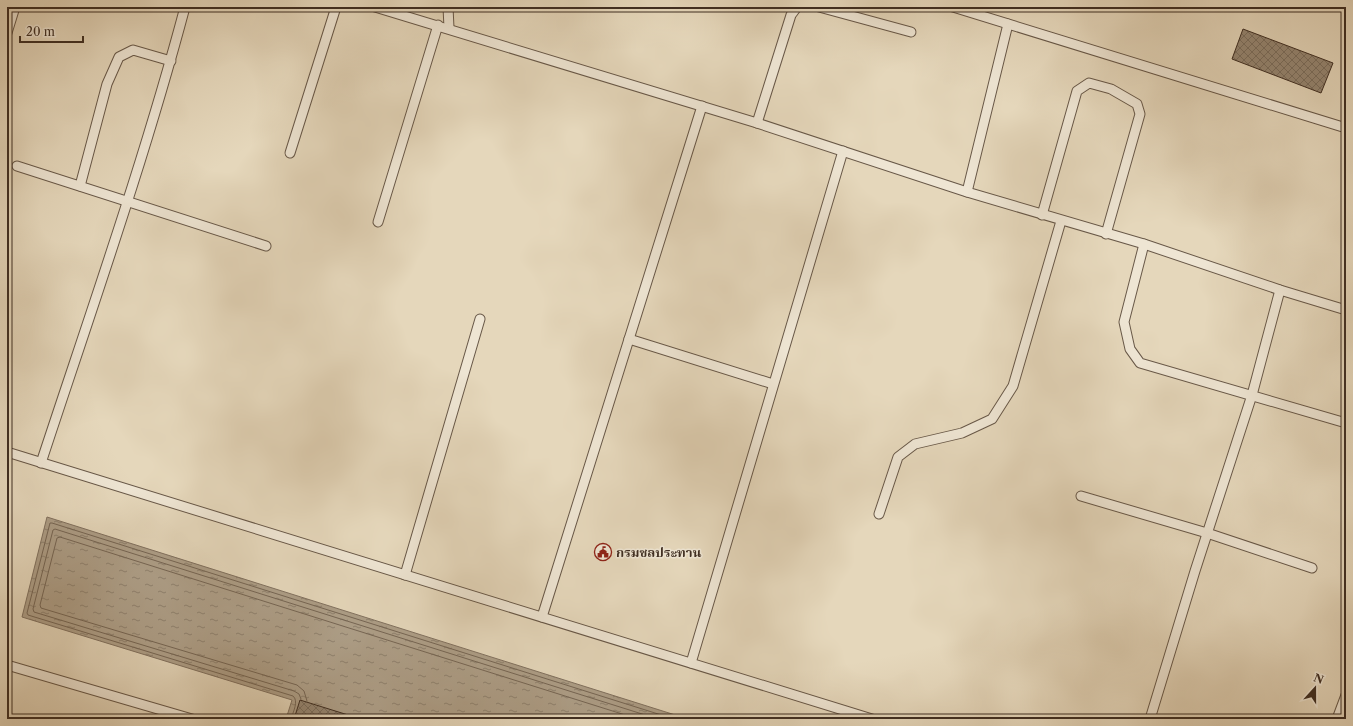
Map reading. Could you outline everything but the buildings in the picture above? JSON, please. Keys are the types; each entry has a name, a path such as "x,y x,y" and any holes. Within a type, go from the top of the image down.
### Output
{"lane":[{"path":"7,33 15,7"},
{"path":"40,462 128,201 171,61 185,7"},
{"path":"290,153 336,7"},
{"path":"375,7 449,28 757,123 967,192 1061,221 1144,244 1280,290 1346,310"},
{"path":"448,7 449,28"},
{"path":"757,123 791,15 796,7"},
{"path":"819,7 911,32"},
{"path":"953,7 1346,128"},
{"path":"967,192 1008,24"},
{"path":"378,222 438,25"},
{"path":"80,186 108,84 119,57 133,50 171,61"},
{"path":"1042,215 1077,90 1089,83 1111,89 1137,104 1140,114 1106,234"},
{"path":"542,617 702,106"},
{"path":"691,663 843,152"},
{"path":"17,166 266,246"},
{"path":"879,514 898,456 915,444 962,432 992,419 1013,386 1061,221"},
{"path":"1144,244 1124,322 1130,349 1132,354 1140,363 1346,423"},
{"path":"1150,719 1252,395 1280,290"},
{"path":"405,575 480,319"},
{"path":"629,338 774,384"},
{"path":"7,452 872,719"},
{"path":"1081,496 1207,534 1312,568"},
{"path":"7,665 192,719"},
{"path":"1337,719 1346,695"}],"water":[{"path":"47,517 688,719 286,719 292,700 22,617"}],"place":[{"name":"กรมชลประทาน","path":"603,552"}]}
